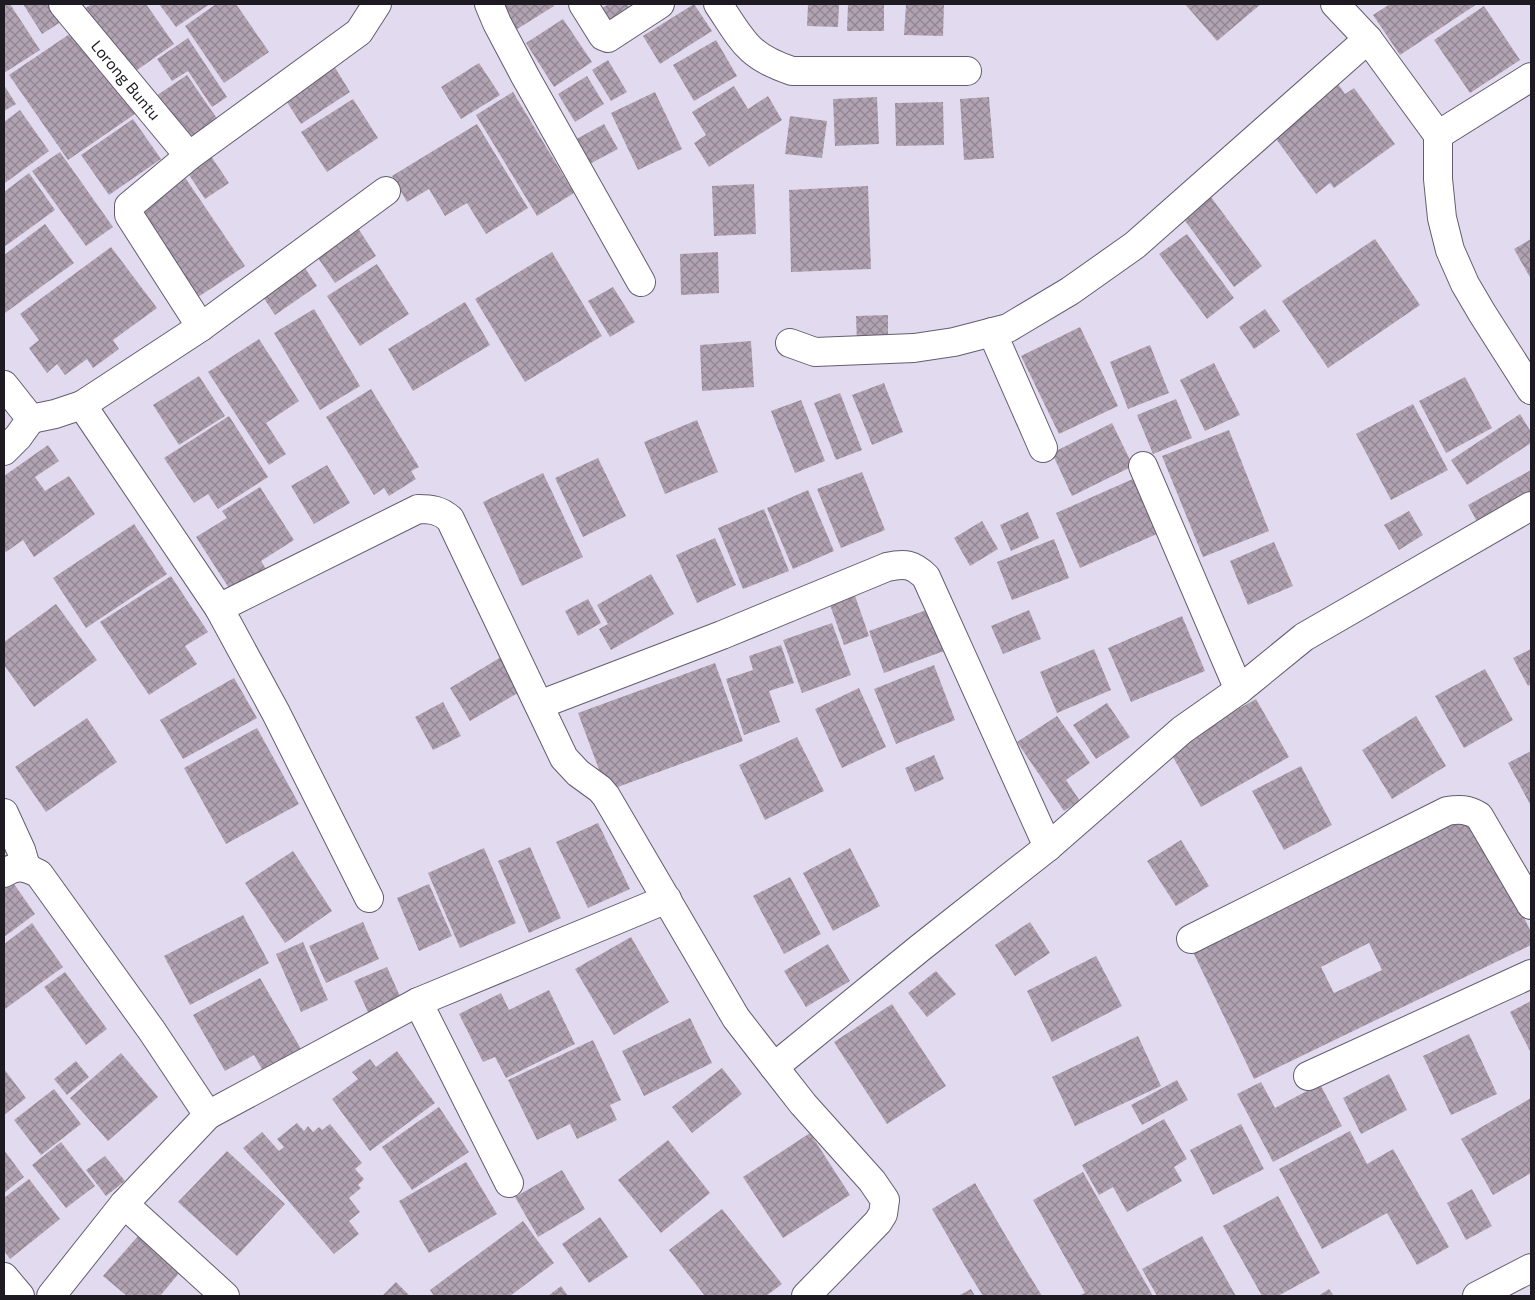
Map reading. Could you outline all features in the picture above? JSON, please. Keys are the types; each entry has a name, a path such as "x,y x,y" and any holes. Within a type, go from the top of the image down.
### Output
{"street":[{"name":"Lorong Buntu","path":"63,4 189,156"},
{"path":"201,327 129,215 128,210 132,202 189,156 359,32 378,4"},
{"path":"489,4 525,76 641,282"},
{"path":"584,4 603,36 608,38 660,4"},
{"path":"718,4 746,46 757,56 776,66 792,71 967,71"},
{"path":"1335,4 1368,39 1438,135 1438,179 1442,218 1450,250 1482,313 1531,390"},
{"path":"790,343 815,352 914,348 954,342 1008,328 1070,291 1135,245 1368,39"},
{"path":"1438,135 1531,77"},
{"path":"4,452 31,419 55,414 82,405 201,327 386,191"},
{"path":"992,332 1043,448"},
{"path":"4,385 31,419"},
{"path":"82,405 219,608 276,712 369,898"},
{"path":"1143,466 1239,690"},
{"path":"774,1068 920,948 1048,847 1182,730 1239,690 1304,637 1531,506"},
{"path":"219,608 418,509 434,509 450,519 564,758 578,774 600,789 606,796 736,1018 774,1068 872,1181 885,1200 883,1214 878,1222 806,1296"},
{"path":"539,705 722,635 887,567 901,564 913,566 926,577 1048,847"},
{"path":"1191,939 1447,811 1462,809 1479,816 1531,905"},
{"path":"4,813 22,850 15,870 39,874 152,1031 208,1116"},
{"path":"51,1296 124,1204 208,1116 418,1002 667,899"},
{"path":"1308,1076 1531,974"},
{"path":"418,1002 509,1183"},
{"path":"124,1204 225,1296"},
{"path":"1477,1296 1531,1268"},
{"path":"4,1276 20,1296"}],"building":[{"path":"10,4 40,50 4,73 4,6"},
{"path":"23,4 54,4 64,20 42,34"},
{"path":"92,4 146,4 174,44 130,75 84,9"},
{"path":"159,4 210,4 176,27"},
{"path":"216,4 236,4 269,52 224,83 185,26"},
{"path":"497,4 553,4 554,6 514,31"},
{"path":"609,4 627,4 632,13 611,25 602,8"},
{"path":"694,4 712,31 660,64 643,36"},
{"path":"808,4 839,4 838,27 807,26"},
{"path":"848,4 884,4 884,31 847,31"},
{"path":"906,4 944,4 943,36 904,35"},
{"path":"1185,4 1261,4 1217,41"},
{"path":"1390,4 1477,4 1400,55 1373,15"},
{"path":"1484,6 1520,60 1470,93 1434,40"},
{"path":"563,19 592,62 554,87 526,43"},
{"path":"77,29 135,114 68,160 9,75"},
{"path":"188,38 227,97 212,107 188,71 172,81 157,59"},
{"path":"716,40 737,76 694,101 673,65"},
{"path":"328,56 350,92 301,124 278,88"},
{"path":"608,60 627,92 611,101 592,70"},
{"path":"479,63 500,95 461,119 441,87"},
{"path":"187,75 218,120 172,151 141,106"},
{"path":"587,76 604,104 575,122 558,94"},
{"path":"1336,81 1345,94 1354,88 1395,144 1334,188 1330,183 1316,194 1269,129"},
{"path":"4,85 16,104 4,111"},
{"path":"734,86 748,109 768,96 782,120 709,167 694,143 706,135 692,112"},
{"path":"513,92 574,193 537,216 476,115"},
{"path":"655,92 682,149 638,170 611,113"},
{"path":"877,97 879,144 835,146 833,99"},
{"path":"989,97 994,158 964,160 960,99"},
{"path":"353,99 378,138 327,172 301,132"},
{"path":"943,102 944,145 896,146 895,103"},
{"path":"20,110 49,151 5,183 4,122"},
{"path":"790,116 827,121 822,158 785,154"},
{"path":"133,119 161,159 109,195 81,155"},
{"path":"477,124 528,208 486,234 467,203 445,216 429,189 407,202 392,176"},
{"path":"604,124 618,149 582,168 569,143"},
{"path":"205,147 229,183 205,199 181,163"},
{"path":"60,152 113,227 86,246 32,171"},
{"path":"29,173 55,210 4,247 4,192"},
{"path":"182,173 245,266 183,307 120,214"},
{"path":"754,184 756,234 714,236 712,186"},
{"path":"868,186 871,269 791,272 789,190"},
{"path":"1211,197 1262,266 1234,287 1183,218"},
{"path":"45,224 74,263 5,313 4,255"},
{"path":"358,228 376,256 335,283 316,255"},
{"path":"1187,234 1234,298 1207,319 1159,254"},
{"path":"1375,239 1420,305 1328,368 1282,301"},
{"path":"1531,239 1531,279 1514,249"},
{"path":"111,247 157,308 113,340 119,349 93,368 87,359 65,375 57,364 47,373 29,348 39,340 20,314"},
{"path":"552,252 602,336 525,382 475,299"},
{"path":"718,252 719,293 681,295 680,254"},
{"path":"377,264 409,314 360,346 327,296"},
{"path":"303,265 317,286 275,315 261,294"},
{"path":"613,287 635,322 610,337 588,301"},
{"path":"465,302 490,345 413,391 388,349"},
{"path":"314,309 360,386 320,410 274,333"},
{"path":"1265,309 1280,331 1254,349 1239,327"},
{"path":"888,315 888,341 857,343 856,316"},
{"path":"1080,327 1118,406 1059,434 1021,356"},
{"path":"259,339 299,401 266,423 286,454 269,465 208,372"},
{"path":"751,341 754,387 702,391 700,345"},
{"path":"1150,345 1169,393 1128,409 1110,362"},
{"path":"1214,363 1240,415 1205,431 1180,380"},
{"path":"199,376 225,416 179,445 153,405"},
{"path":"1465,377 1492,428 1446,453 1419,401"},
{"path":"884,383 903,432 872,445 852,395"},
{"path":"371,389 419,467 411,471 416,479 389,496 384,488 374,495 326,417"},
{"path":"840,393 862,450 836,460 814,403"},
{"path":"1176,399 1192,438 1153,454 1137,415"},
{"path":"801,400 825,461 795,473 771,411"},
{"path":"1413,404 1448,470 1391,500 1356,434"},
{"path":"1520,414 1531,432 1531,443 1467,485 1451,460"},
{"path":"229,416 268,477 218,509 208,494 194,503 164,458"},
{"path":"697,420 718,472 665,494 644,442"},
{"path":"1112,423 1133,466 1072,496 1052,453"},
{"path":"1229,430 1269,531 1203,557 1162,456"},
{"path":"48,445 59,461 35,477 45,491 69,476 95,514 34,557 23,540 6,552 4,549 4,476"},
{"path":"598,458 626,516 583,537 555,478"},
{"path":"327,465 350,503 314,524 291,486"},
{"path":"1531,470 1531,501 1481,529 1468,505"},
{"path":"862,472 885,530 841,548 817,489"},
{"path":"543,473 583,557 522,586 483,502"},
{"path":"1135,478 1159,533 1080,568 1056,513"},
{"path":"260,487 294,540 261,561 271,577 236,599 196,537 227,518 222,511"},
{"path":"808,490 834,551 793,569 767,508"},
{"path":"764,509 789,571 743,589 718,528"},
{"path":"1409,511 1423,535 1399,550 1384,525"},
{"path":"1028,512 1039,538 1011,551 1000,525"},
{"path":"982,521 998,549 970,566 954,538"},
{"path":"134,524 167,574 86,628 53,578"},
{"path":"715,538 736,585 697,603 676,555"},
{"path":"1054,539 1069,578 1012,600 997,562"},
{"path":"1274,542 1293,586 1248,605 1230,561"},
{"path":"651,574 674,614 611,650 599,629 608,624 597,605"},
{"path":"171,576 208,632 185,646 197,664 149,695 100,622"},
{"path":"853,590 869,636 844,645 828,599"},
{"path":"588,599 601,623 578,636 565,611"},
{"path":"56,604 97,660 34,707 4,665 4,642"},
{"path":"929,609 944,651 884,673 869,631"},
{"path":"1029,610 1041,639 1003,654 991,626"},
{"path":"1182,616 1205,671 1131,702 1108,648"},
{"path":"832,623 851,675 802,693 783,640"},
{"path":"781,645 794,683 769,691 780,722 744,735 726,679 753,670 749,656"},
{"path":"1094,649 1111,690 1057,713 1040,672"},
{"path":"1531,649 1531,684 1528,686 1513,658"},
{"path":"501,657 521,691 470,721 450,688"},
{"path":"715,663 743,741 607,791 578,713"},
{"path":"934,665 955,720 896,744 874,689"},
{"path":"1485,669 1513,720 1464,748 1435,696"},
{"path":"234,678 257,718 183,759 160,720"},
{"path":"859,688 886,747 842,768 815,709"},
{"path":"1256,699 1289,757 1201,807 1168,748"},
{"path":"443,702 461,736 433,750 415,717"},
{"path":"1107,703 1130,737 1096,759 1073,725"},
{"path":"1057,716 1090,763 1066,780 1080,801 1064,811 1017,742"},
{"path":"1416,716 1446,766 1392,799 1362,750"},
{"path":"87,718 117,762 46,812 15,767"},
{"path":"257,728 299,804 226,844 184,768"},
{"path":"797,737 824,791 765,820 739,765"},
{"path":"1531,751 1531,806 1508,763"},
{"path":"934,755 944,779 915,792 905,768"},
{"path":"1301,766 1332,825 1284,850 1252,791"},
{"path":"1474,813 1531,932 1531,945 1254,1079 1192,950","holes":["1369,943 1382,970 1334,993 1321,967"]},
{"path":"598,823 630,889 588,908 556,842"},
{"path":"1181,840 1209,886 1176,906 1147,861"},
{"path":"530,847 561,918 529,933 498,861"},
{"path":"484,848 516,923 460,948 428,873"},
{"path":"850,848 880,906 833,931 803,873"},
{"path":"293,851 332,911 285,943 245,883"},
{"path":"7,874 35,914 4,937 4,876"},
{"path":"790,877 821,934 784,954 753,896"},
{"path":"429,884 452,936 419,951 397,898"},
{"path":"243,915 269,963 190,1005 164,956"},
{"path":"363,922 379,959 326,983 309,946"},
{"path":"1030,922 1050,953 1015,976 995,945"},
{"path":"32,923 63,967 5,1009 4,944"},
{"path":"631,937 669,1002 614,1035 575,969"},
{"path":"303,942 328,1000 301,1012 276,954"},
{"path":"828,944 850,981 806,1007 784,971"},
{"path":"1096,956 1122,1006 1052,1042 1027,991"},
{"path":"387,967 403,1003 370,1017 354,981"},
{"path":"936,971 956,994 927,1017 908,993"},
{"path":"65,972 107,1029 86,1045 44,987"},
{"path":"260,978 301,1049 263,1071 254,1055 225,1071 193,1015"},
{"path":"549,990 575,1044 506,1078 495,1057 483,1062 459,1014 501,993 509,1010"},
{"path":"1531,1001 1531,1053 1510,1012"},
{"path":"892,1004 946,1086 887,1124 834,1042"},
{"path":"690,1018 712,1063 644,1096 622,1051"},
{"path":"1469,1034 1497,1094 1451,1115 1423,1056"},
{"path":"1138,1036 1161,1086 1075,1126 1052,1077"},
{"path":"593,1040 621,1100 610,1105 617,1120 577,1139 570,1124 537,1140 508,1080"},
{"path":"397,1051 435,1103 370,1151 332,1099 358,1079 352,1072 370,1059 376,1067"},
{"path":"121,1053 158,1097 108,1141 70,1098"},
{"path":"76,1061 89,1077 67,1095 54,1079"},
{"path":"722,1068 742,1094 692,1133 672,1107"},
{"path":"4,1069 26,1098 4,1115"},
{"path":"1389,1074 1407,1110 1361,1134 1343,1098"},
{"path":"1177,1080 1188,1100 1142,1125 1131,1105"},
{"path":"1261,1082 1275,1108 1320,1084 1342,1126 1273,1162 1237,1094"},
{"path":"54,1089 81,1124 41,1155 14,1120"},
{"path":"1531,1098 1531,1173 1493,1195 1461,1139"},
{"path":"439,1107 469,1152 412,1190 382,1147"},
{"path":"1164,1119 1187,1159 1174,1167 1182,1181 1127,1212 1113,1187 1099,1195 1082,1165"},
{"path":"297,1123 304,1131 308,1126 313,1132 319,1127 322,1130 330,1124 362,1163 355,1169 364,1179 358,1185 361,1188 349,1198 360,1212 349,1221 359,1234 334,1254 243,1148 262,1132 279,1151 284,1147 277,1139"},
{"path":"1241,1124 1264,1169 1213,1195 1190,1150"},
{"path":"1350,1131 1367,1164 1393,1149 1449,1247 1417,1265 1387,1213 1322,1249 1279,1169"},
{"path":"810,1133 850,1195 783,1238 743,1177"},
{"path":"668,1140 710,1193 661,1233 618,1180"},
{"path":"61,1142 95,1186 66,1208 32,1165"},
{"path":"4,1150 24,1177 4,1193"},
{"path":"227,1151 285,1204 237,1256 178,1202"},
{"path":"105,1156 125,1181 106,1196 86,1170"},
{"path":"466,1162 497,1214 429,1253 399,1201"},
{"path":"562,1170 585,1209 538,1237 515,1197"},
{"path":"1083,1172 1153,1296 1078,1296 1085,1293 1033,1200"},
{"path":"29,1179 60,1219 10,1259 4,1251 4,1198"},
{"path":"975,1183 1042,1296 983,1296 970,1275 932,1209"},
{"path":"1472,1189 1492,1226 1466,1240 1447,1203"},
{"path":"1278,1196 1320,1273 1278,1296 1262,1296 1223,1226"},
{"path":"722,1209 782,1284 766,1296 705,1296 669,1250"},
{"path":"600,1217 628,1257 589,1283 562,1244"},
{"path":"523,1221 554,1263 510,1296 434,1296 430,1290"},
{"path":"138,1236 180,1272 160,1296 127,1296 103,1276"},
{"path":"1202,1236 1236,1296 1157,1296 1142,1269"},
{"path":"396,1282 410,1296 382,1296"},
{"path":"561,1286 568,1296 548,1296"},
{"path":"971,1289 975,1296 958,1296"},
{"path":"1329,1289 1334,1296 1318,1296"}]}
